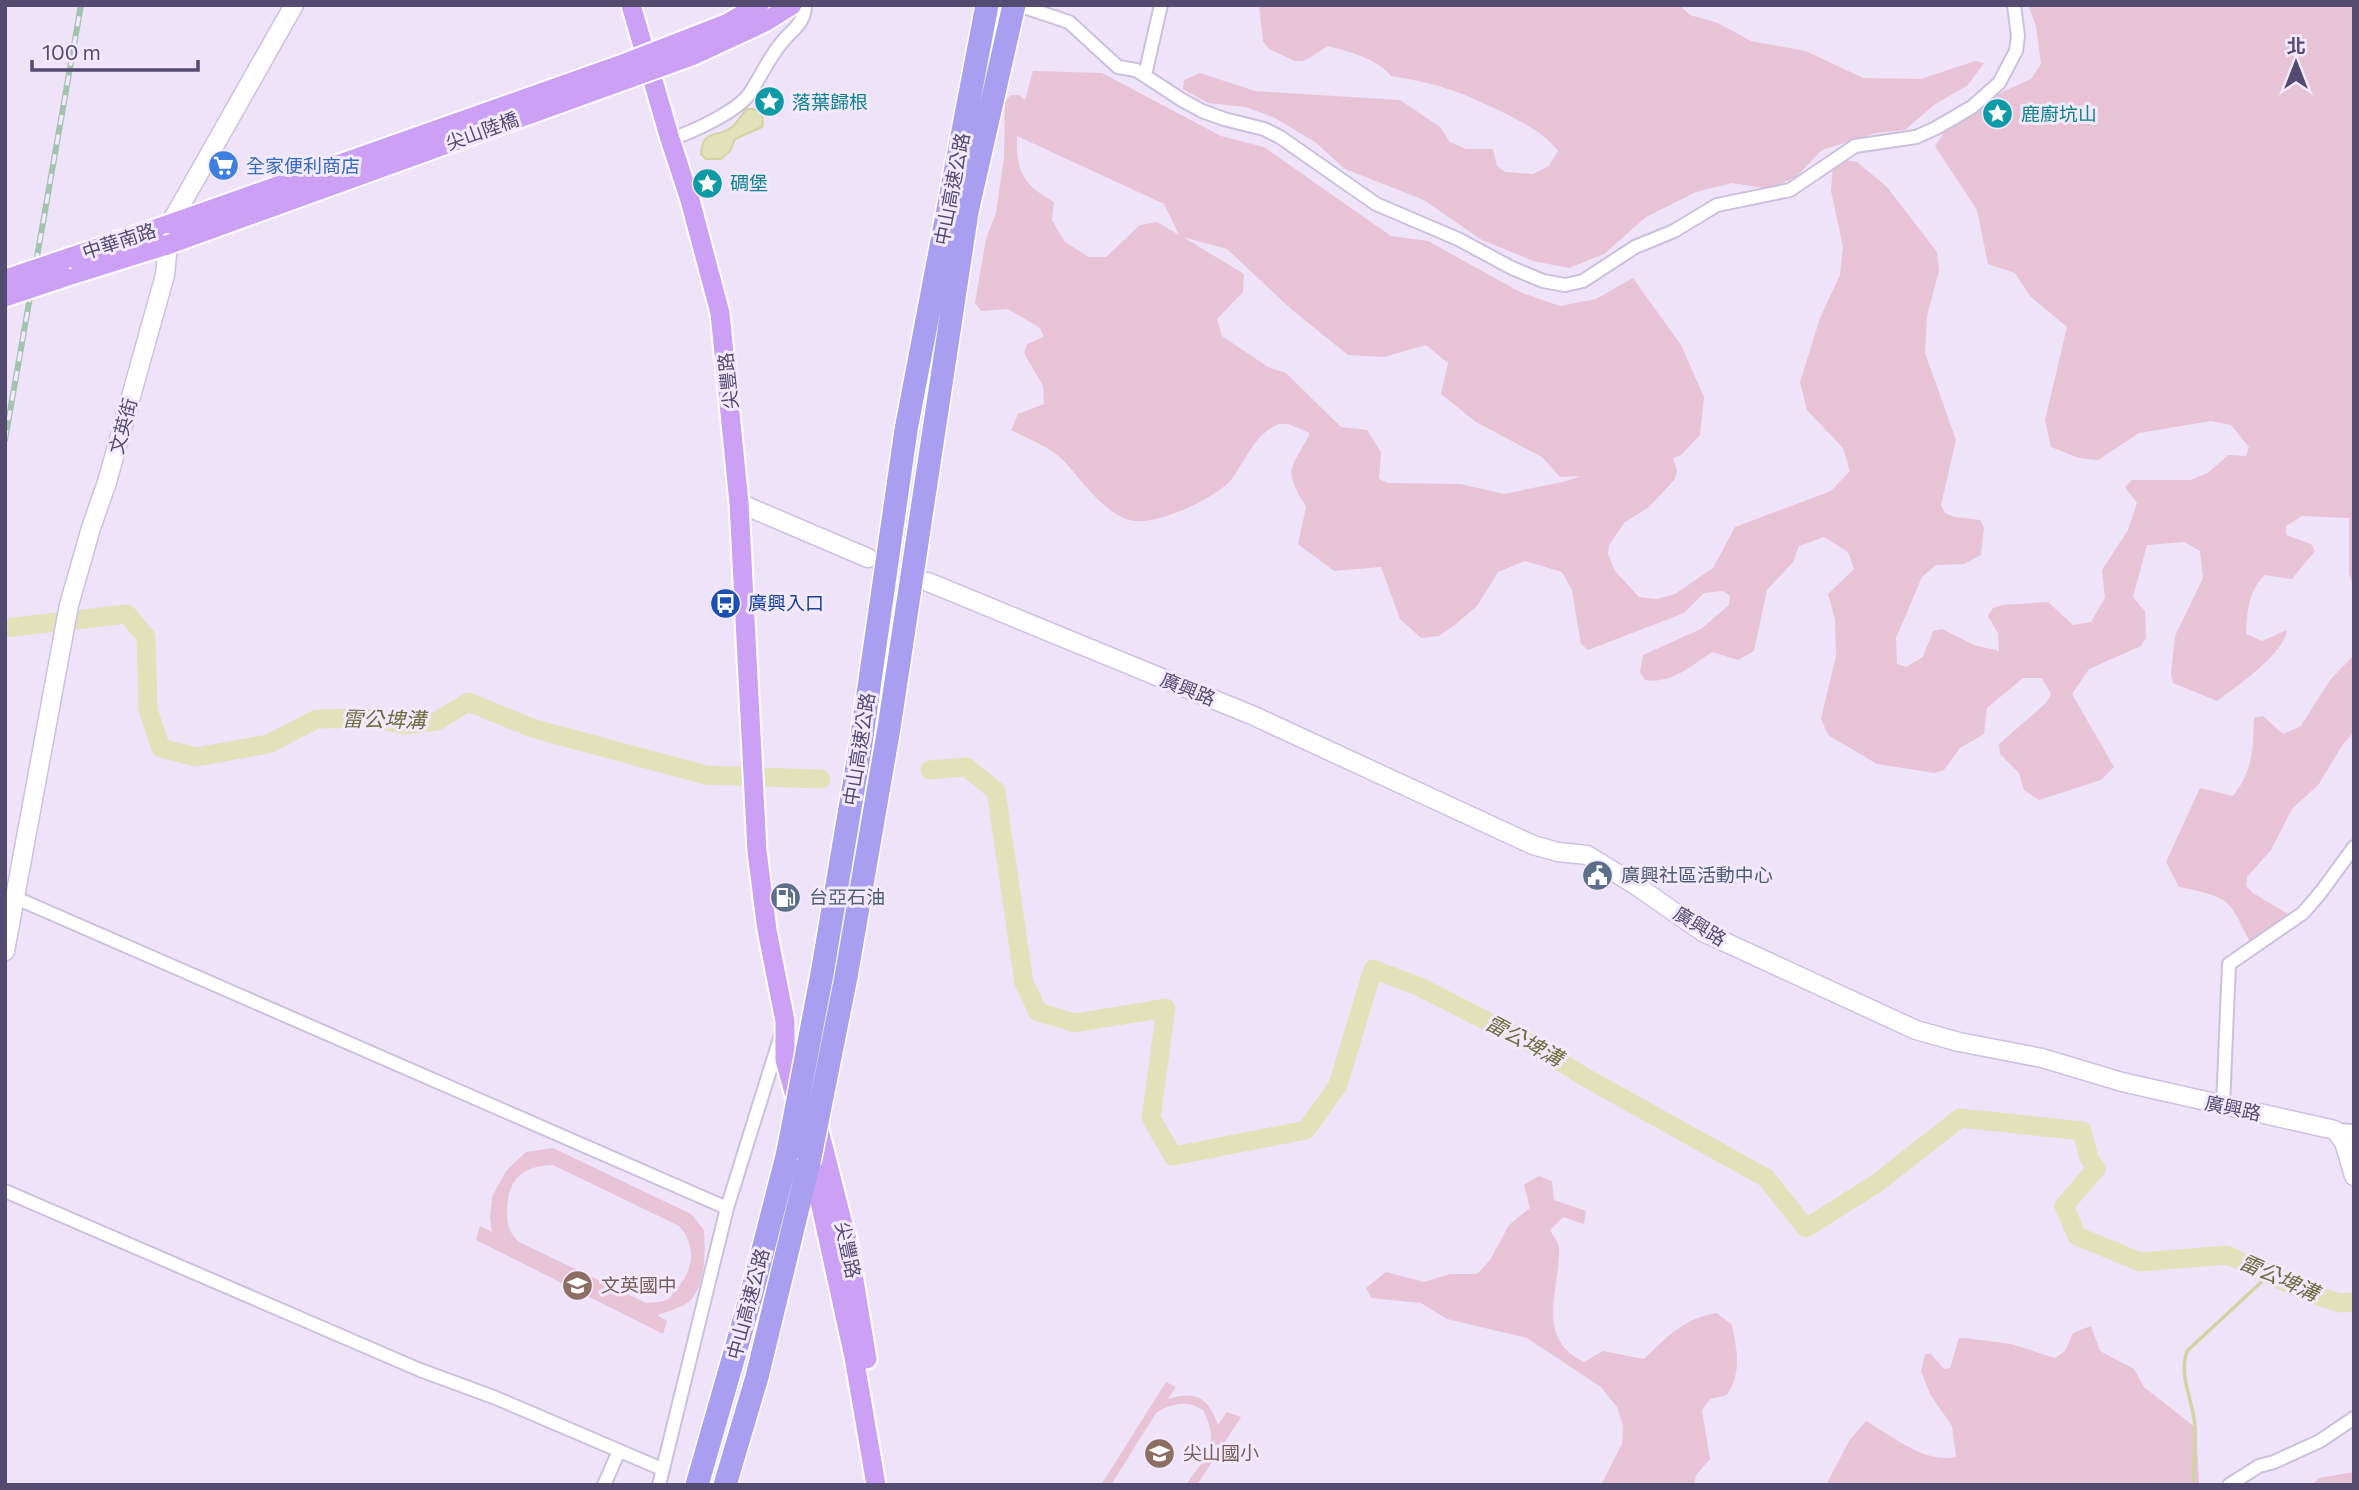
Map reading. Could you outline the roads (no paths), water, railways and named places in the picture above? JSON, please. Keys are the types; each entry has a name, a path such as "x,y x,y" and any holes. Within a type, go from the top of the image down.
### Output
{"highway":[{"name":"中山高速公路","path":"697,1485 752,1293 788,1152 822,974 861,743 906,430 987,5"},
{"name":"中山高速公路","path":"725,1485 757,1377 809,1162 846,977 889,729 967,212 1016,5"}],"main road":[{"name":"尖豐路","path":"631,5 690,200 720,313 738,503 757,851 785,1021 785,1060 820,1193 854,1357 876,1485"},
{"name":"尖山陸橋","path":"170,225 620,65 728,23 759,5"},
{"name":"尖山陸橋","path":"167,245 694,55 765,22 792,5"},
{"name":"中華南路","path":"66,268 170,225"},
{"name":"中華南路","path":"66,268 167,245"},
{"path":"6,279 66,268"},
{"path":"5,297 66,268"},
{"name":"尖豐路","path":"785,1021 799,1046 848,1244 889,1485"}],"street":[{"path":"170,225 294,5"},
{"path":"670,139 700,127 749,95 782,42 801,23 805,5"},
{"path":"1016,5 1069,22 1118,67 1136,70 1202,111 1264,129 1280,137 1376,204 1458,239 1512,268 1543,281 1565,285 1583,281 1635,247 1674,231 1717,205 1790,190 1855,146 1916,137 1972,107 1999,83 2016,51 2018,36 2014,5"},
{"path":"1145,75 1161,5"},
{"name":"文英街","path":"16,898 69,605 107,482 165,275 170,225"},
{"path":"738,503 868,558"},
{"name":"廣興路","path":"928,583 1254,716 1533,845 1558,852 1587,855 1703,932 1916,1030 1959,1042 2042,1058 2122,1082 2335,1130"},
{"path":"2223,1106 2229,964 2303,913 2354,847"},
{"path":"5,951 16,898 727,1208"},
{"path":"659,1485 727,1208 785,1021"},
{"path":"2335,1130 2354,1131"},
{"path":"2335,1130 2344,1142 2354,1176"},
{"path":"5,1191 420,1370 496,1398 662,1469"},
{"path":"2229,1485 2259,1466 2320,1441 2354,1418"},
{"path":"604,1485 619,1451"}],"waterway":[{"name":"雷公埤溝","path":"5,628 127,614 146,637 148,710 161,748 196,757 268,744 317,719 367,718 405,725 437,721 468,702 535,729 706,775 821,779"},
{"name":"雷公埤溝","path":"930,770 966,767 996,791 1024,983 1038,1012 1075,1023 1166,1008 1151,1118 1173,1156 1306,1130 1338,1085 1373,969 1420,987 1528,1042 1588,1079 1766,1178 1806,1228 1877,1183 1960,1118 2082,1131 2089,1158 2096,1169 2064,1206 2077,1236 2140,1262 2227,1255 2309,1293 2340,1303 2354,1302"},
{"path":"2193,1485 2195,1428 2184,1371 2187,1351 2269,1275"}],"railway":[{"path":"5,440 81,5"}],"place":[{"name":"落葉歸根","path":"769,102"},
{"name":"鹿廚坑山","path":"1998,114"},
{"name":"全家便利商店","path":"223,166"},
{"name":"碉堡","path":"707,183"},
{"name":"廣興入口","path":"725,603"},
{"name":"廣興社區活動中心","path":"1598,875"},
{"name":"台亞石油","path":"786,897"},
{"name":"文英國中","path":"578,1285"},
{"name":"尖山國小","path":"1160,1453"}]}
